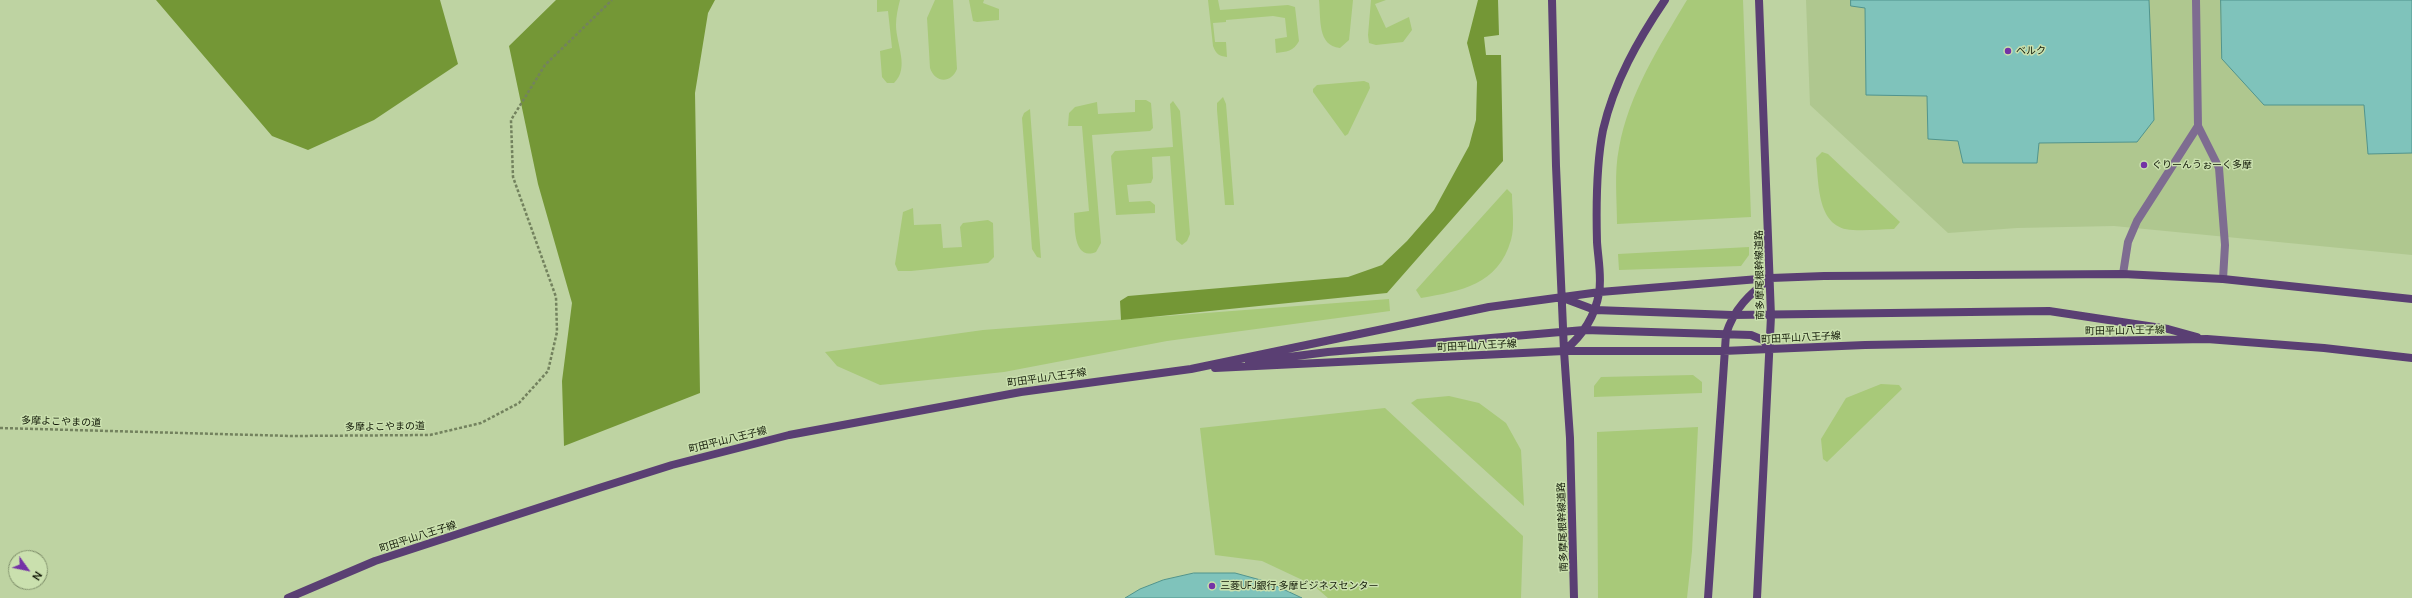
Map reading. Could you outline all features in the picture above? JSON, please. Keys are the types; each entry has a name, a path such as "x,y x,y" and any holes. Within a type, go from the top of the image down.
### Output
{"main road":[{"name":"南多摩尾根幹線道路","path":"1552,0 1556,159 1563,298 1564,351 1570,438 1574,598"},
{"path":"1564,351 1584,330 1595,310 1600,292 1597,205 1598,160 1603,130 1620,77 1636,46 1665,0"},
{"name":"南多摩尾根幹線道路","path":"1757,598 1771,316 1771,278 1759,0"},
{"path":"1600,292 1771,278 2123,274 2222,279 2412,299"},
{"path":"1708,598 1720,432 1723,351 1726,334 1732,315 1753,291 1771,278"},
{"name":"町田平山八王子線","path":"288,598 382,559 672,465 749,445 867,420 1021,392 1191,369 1489,308 1600,292"},
{"path":"1563,298 1595,310 1732,315 1771,316 2049,311 2168,329 2207,339"},
{"path":"1191,369 1328,352 1564,333 1584,330 1751,335 1763,340 1770,349"},
{"name":"町田平山八王子線","path":"1191,369 1564,351 1723,351 1865,345 2207,339 2324,348 2412,358"}],"lane":[{"path":"2196,0 2198,126 2219,168 2225,245 2222,279"},
{"path":"2123,274 2128,242 2137,221 2198,126"}],"path":[{"name":"多摩よこやまの道","path":"0,428 292,436 430,435 481,423 519,403 548,371 557,332 556,297 513,177 510,120 545,65 612,0"}],"shaded area":[{"path":"877,0 900,0 896,25 902,63 899,77 894,83 887,83 882,77 880,51 892,48 888,11 877,12"},
{"path":"935,0 953,0 957,69 951,77 943,80 935,77 930,68 927,18"},
{"path":"969,0 984,0 983,3 999,9 999,20 973,21"},
{"path":"1208,0 1218,0 1220,10 1288,5 1295,7 1299,41 1292,49 1276,53 1275,39 1287,37 1285,18 1273,16 1226,20 1226,22 1213,23 1215,42 1226,42 1227,57 1220,55 1215,51 1213,46"},
{"path":"1319,0 1353,0 1349,40 1340,48 1327,42 1324,37 1320,23"},
{"path":"1371,0 1386,0 1375,4 1386,28 1409,17 1412,30 1403,42 1376,45 1369,43 1368,35"},
{"path":"1687,0 1743,0 1751,217 1617,224 1617,157 1630,108 1646,71"},
{"name":"ぐりーんうぉーく多摩","path":"1806,0 2412,0 2412,255 2114,226 2017,228 1948,233 1810,105"},
{"path":"1364,81 1369,83 1370,88 1348,134 1345,136 1313,92 1313,89 1317,85"},
{"path":"1223,97 1226,104 1234,205 1225,205 1217,110 1217,103"},
{"path":"1135,100 1146,100 1151,103 1153,128 1150,131 1092,135 1101,243 1096,252 1083,252 1079,247 1075,234 1074,213 1089,211 1082,126 1068,126 1069,113 1075,107 1097,102 1098,114 1135,112"},
{"path":"1173,101 1180,111 1190,234 1187,241 1182,245 1176,240 1170,156 1152,157 1153,178 1151,183 1127,185 1129,202 1150,201 1155,205 1155,213 1116,215 1111,156 1115,151 1173,147 1170,104"},
{"path":"1030,109 1041,258 1037,257 1032,249 1022,118 1024,113"},
{"path":"1822,152 1828,154 1900,222 1894,229 1853,230 1841,228 1832,222 1826,214 1822,204 1818,180 1816,158"},
{"path":"1507,189 1512,194 1512,235 1505,255 1497,267 1476,283 1464,288 1421,298 1416,290"},
{"path":"913,208 914,225 941,224 943,248 962,247 960,227 963,223 988,220 993,223 994,257 988,263 898,271 895,264 903,212"},
{"path":"1749,247 1749,255 1741,266 1619,270 1618,254"},
{"path":"1389,299 1390,311 1167,341 1004,372 880,385 837,366 825,352 983,330"},
{"path":"1693,375 1702,382 1702,393 1594,397 1594,386 1601,377"},
{"path":"1881,384 1899,385 1902,389 1827,462 1823,459 1821,439 1846,398"},
{"path":"1449,396 1479,403 1506,423 1521,450 1524,506 1411,403 1417,399"},
{"path":"1385,408 1523,536 1521,598 1328,598 1313,585 1262,561 1215,555 1200,428"},
{"path":"1698,427 1692,551 1687,598 1598,598 1597,432"}],"green space":[{"path":"156,0 440,0 458,64 374,120 308,150 272,136"},
{"path":"556,0 715,0 708,13 695,93 700,393 564,446 562,381 572,303 538,184 509,46"},
{"path":"1478,0 1498,0 1499,35 1484,37 1486,55 1501,55 1503,161 1387,293 1121,320 1120,301 1128,296 1348,277 1382,265 1407,241 1434,210 1469,146 1476,120 1477,82 1467,43"}],"building":[{"name":"ベルク","path":"1851,0 2149,0 2154,120 2137,142 2039,143 2037,163 1963,163 1958,141 1928,139 1927,96 1866,95 1865,8 1851,6"},
{"path":"2221,0 2412,0 2412,153 2368,154 2364,105 2264,105 2222,59"},
{"name":"三菱UFJ銀行 多摩ビジネスセンター","path":"1194,573 1235,573 1268,582 1302,598 1125,598 1140,589 1163,580"}],"place":[{"name":"ベルク","path":"2008,51"},
{"name":"ぐりーんうぉーく多摩","path":"2144,165"},
{"name":"三菱UFJ銀行 多摩ビジネスセンター","path":"1212,586"}]}
